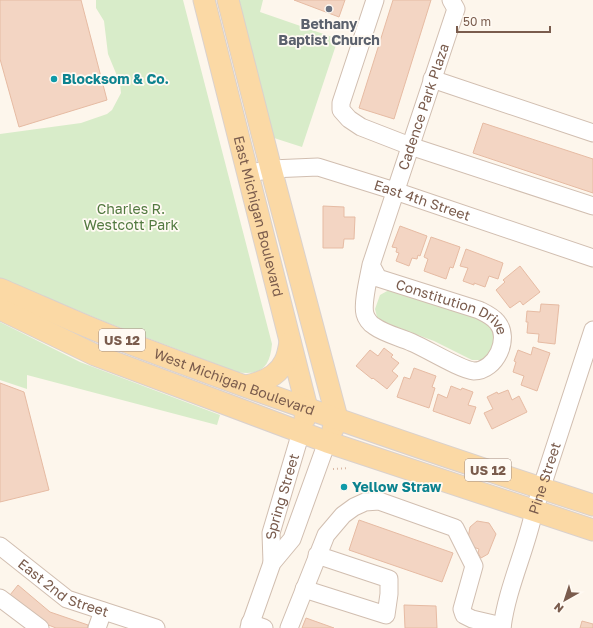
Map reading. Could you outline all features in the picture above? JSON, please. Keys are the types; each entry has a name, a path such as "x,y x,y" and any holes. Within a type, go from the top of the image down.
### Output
{"main road":[{"name":"East Michigan Boulevard","path":"204,0 307,408 301,432"},
{"name":"East Michigan Boulevard","path":"228,0 337,418"},
{"name":"West Michigan Boulevard","path":"0,289 107,335 337,418"},
{"name":"West Michigan Boulevard","path":"0,309 95,355 301,432"},
{"path":"246,386 264,381 274,374 285,361 290,342"},
{"path":"327,442 337,418"},
{"name":"US 12","path":"337,418 542,489 593,505"},
{"name":"US 12","path":"301,432 327,442 593,530"}],"street":[{"path":"375,0 341,103 341,110 349,119 361,127 410,146 593,206"},
{"name":"Cadence Park Plaza","path":"395,191 456,9 451,0"},
{"path":"432,79 593,133"},
{"name":"East 4th Street","path":"247,174 271,169 318,167 395,191 593,258"},
{"name":"Constitution Drive","path":"371,265 378,278 479,310 490,316 497,322 501,330 502,341 499,353 493,363 485,368 474,371 462,367 413,343 382,331 372,325 365,314 365,296 371,265 395,191"},
{"name":"Pine Street","path":"502,627 511,588 532,524 534,511 586,378 593,330"},
{"name":"Spring Street","path":"254,626 272,563 271,533 301,432"},
{"name":"Spring Street","path":"272,563 292,539 327,442"},
{"path":"289,628 326,535 343,515 354,507 365,502 379,501 455,528 474,566 462,609 464,621 472,619 502,627"},
{"name":"East 2nd Street","path":"1,547 67,599 156,628"},
{"path":"304,589 386,615 389,594 389,579 317,555"},
{"path":"0,598 40,628"},
{"path":"97,628 104,611"}],"green space":[{"name":"Charles R. Westcott Park","path":"96,0 183,0 272,344 269,359 258,371 252,373 237,372 108,323 0,278 0,134 81,123 107,114 112,110 121,93 120,83 108,54 104,21 96,8"},
{"path":"237,0 263,0 260,12 338,39 302,147 274,138 269,129"},
{"path":"389,290 483,318 494,329 495,344 486,357 482,360 472,360 434,341 380,321 377,317 375,309 380,295"},
{"path":"0,322 80,362 220,415 217,425 27,375 27,389 0,380"}],"building":[{"name":"Blocksom & Co.","path":"0,0 81,0 107,100 19,127 0,59"},
{"name":"Bethany Baptist Church","path":"294,0 345,0 339,17"},
{"path":"393,0 431,0 394,119 359,108"},
{"path":"483,123 593,159 593,193 473,153"},
{"path":"323,206 344,207 344,217 355,217 354,239 344,239 343,248 323,248"},
{"path":"400,226 427,236 420,256 418,255 417,259 412,258 409,266 396,261 399,253 396,252 397,248 392,247"},
{"path":"431,237 460,247 453,268 450,267 446,279 424,271 428,259 424,257"},
{"path":"466,249 503,263 498,279 489,276 485,287 463,281 468,268 460,266"},
{"path":"520,266 540,292 523,305 520,301 510,308 496,290 505,282 503,280"},
{"path":"541,304 559,305 555,344 538,342 539,334 527,333 527,311 540,312"},
{"path":"533,347 550,353 537,391 521,385 524,376 513,372 516,362 514,361 518,350 531,355"},
{"path":"384,348 393,355 391,357 399,363 392,371 398,376 387,389 356,366 370,350 378,356"},
{"path":"414,368 436,376 432,387 435,388 429,408 397,397 404,377 410,379"},
{"path":"0,383 24,392 49,490 0,502"},
{"path":"451,386 461,390 462,388 473,392 468,405 476,407 470,424 433,411 438,394 447,398"},
{"path":"508,390 512,400 519,396 527,412 492,429 484,413 493,409 487,397 497,392 498,394"},
{"path":"359,520 453,553 442,582 349,550"},
{"path":"477,521 489,523 496,534 488,554 481,558 478,553 479,549 473,547 468,538 470,527"},
{"path":"18,585 50,612 88,625 88,628 56,628 46,624 10,595"},
{"path":"404,605 436,606 437,628 405,628"},
{"path":"306,618 334,628 302,628"},
{"path":"582,621 593,624 593,628 580,628"}],"place":[{"name":"Bethany Baptist Church","path":"329,9"},
{"name":"Blocksom & Co.","path":"54,79"},
{"name":"Yellow Straw","path":"344,487"}]}
